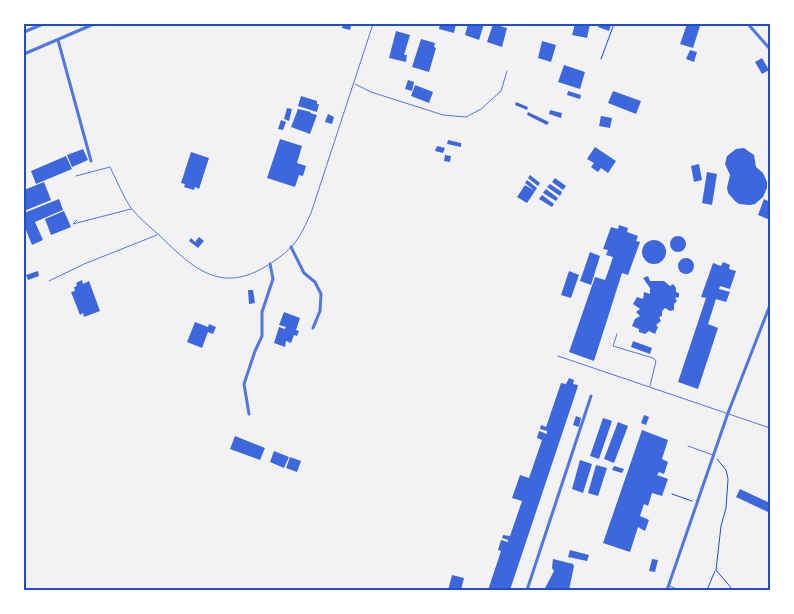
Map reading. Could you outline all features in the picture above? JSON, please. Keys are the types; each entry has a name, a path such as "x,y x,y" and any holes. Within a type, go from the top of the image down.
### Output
{"street":[{"path":"24,32 43,24"},
{"path":"24,54 94,24"},
{"path":"748,24 770,49"},
{"path":"58,40 91,161"},
{"path":"291,247 304,272 315,282 321,294 320,311 313,328"},
{"path":"249,414 244,384 262,336 262,312 273,279 270,264"},
{"path":"668,588 728,413 770,305"},
{"path":"527,590 591,396"}],"lane":[{"path":"76,176 110,167 132,209 178,253 209,275 219,278 230,279 253,274 283,255 298,240 311,212 373,24"},
{"path":"354,84 372,92 443,115 466,117 481,109 501,91 507,71"},
{"path":"76,220 73,224 132,209"},
{"path":"49,281 84,264 158,234"},
{"path":"617,334 613,346 653,358 656,361 650,387"},
{"path":"558,356 770,428"},
{"path":"688,446 714,455"},
{"path":"668,588 680,590"}],"path":[{"path":"601,59 614,24"},
{"path":"707,590 716,570 721,526 726,508 728,478 726,470 714,455"},
{"path":"672,494 697,503"},
{"path":"716,570 733,590"}],"building":[{"path":"343,24 354,24 354,26 351,26 350,30 342,28"},
{"path":"440,24 456,24 454,33 439,29"},
{"path":"468,24 484,24 479,40 465,35"},
{"path":"493,24 507,28 502,47 487,42"},
{"path":"575,24 590,24 587,38 572,35"},
{"path":"599,24 611,25 609,31 598,27"},
{"path":"687,24 700,26 693,48 680,44"},
{"path":"396,31 410,35 404,55 407,55 406,62 389,58"},
{"path":"421,39 435,43 434,47 436,48 429,72 412,67"},
{"path":"542,41 556,45 551,62 538,58"},
{"path":"690,50 697,52 694,62 686,59"},
{"path":"762,58 769,70 762,74 755,62"},
{"path":"564,65 585,72 580,89 558,82"},
{"path":"408,80 414,82 412,91 405,89"},
{"path":"415,85 433,92 429,103 411,96"},
{"path":"568,91 581,95 580,99 567,95"},
{"path":"613,91 641,101 636,114 608,103"},
{"path":"301,96 317,101 317,104 319,104 317,112 298,106"},
{"path":"516,102 528,107 527,110 515,105"},
{"path":"287,108 292,109 289,121 284,119"},
{"path":"298,109 317,115 310,134 291,127"},
{"path":"550,110 562,113 561,118 549,114"},
{"path":"528,112 549,122 547,125 527,115"},
{"path":"328,114 334,117 332,124 325,122"},
{"path":"601,116 612,118 610,128 599,126"},
{"path":"281,120 286,122 283,130 278,129"},
{"path":"280,139 302,146 297,163 306,166 303,176 299,175 295,187 267,178"},
{"path":"448,140 461,143 461,147 447,144"},
{"path":"437,146 445,148 443,153 435,151"},
{"path":"595,147 616,161 608,173 601,168 598,172 591,167 594,163 587,159"},
{"path":"744,148 754,155 756,167 763,173 767,182 767,188 763,197 755,204 750,205 739,204 728,193 727,188 730,175 725,164 727,156 736,149"},
{"path":"83,149 88,160 72,167 67,155"},
{"path":"191,152 209,158 199,189 195,187 194,190 184,187 185,184 181,183"},
{"path":"445,155 451,156 450,162 444,161"},
{"path":"66,156 72,169 36,184 31,171"},
{"path":"699,164 702,180 694,182 691,166"},
{"path":"707,172 717,174 712,205 702,203"},
{"path":"530,175 540,183 538,186 528,178"},
{"path":"555,178 566,186 563,190 552,182"},
{"path":"527,180 537,188 535,191 525,183"},
{"path":"44,182 51,200 24,211 24,190"},
{"path":"550,184 562,192 560,196 547,187"},
{"path":"525,185 535,191 527,203 517,197"},
{"path":"546,189 558,198 556,201 543,193"},
{"path":"542,195 554,204 552,207 539,199"},
{"path":"59,199 63,210 35,222 43,240 32,245 24,225 24,213"},
{"path":"764,199 770,202 770,220 758,215"},
{"path":"64,211 71,227 51,235 45,219"},
{"path":"619,225 628,228 627,232 638,236 636,241 640,242 628,275 622,273 594,361 569,352 595,277 605,280 613,257 606,255 608,250 603,249 611,227 618,229"},
{"path":"675,236 681,236 686,241 684,250 675,252 670,247 670,241"},
{"path":"199,237 204,241 198,248 189,241 191,238 195,242"},
{"path":"654,240 663,243 666,252 663,261 654,264 645,261 642,252 645,243"},
{"path":"590,252 600,256 591,285 580,281"},
{"path":"686,258 692,260 694,266 692,272 686,274 680,272 678,266 680,260"},
{"path":"723,262 730,265 729,269 736,271 730,289 720,286 719,289 730,292 726,302 716,299 708,324 718,328 698,389 678,382 706,298 701,297 713,263 721,266"},
{"path":"38,271 39,276 28,280 26,275"},
{"path":"569,271 579,275 571,298 561,295"},
{"path":"648,276 650,281 664,281 670,286 673,284 676,292 679,293 679,297 675,298 677,301 674,304 674,310 670,311 665,308 662,311 662,316 659,317 661,321 656,325 658,327 655,334 649,331 645,334 639,332 639,329 632,326 635,319 640,316 636,312 640,309 633,304 637,297 643,299 644,292 650,294 650,288 643,278"},
{"path":"82,280 83,284 89,281 100,311 84,317 83,313 80,315 71,292 75,291 76,283"},
{"path":"248,290 253,290 255,303 249,304"},
{"path":"284,312 300,318 296,330 299,331 297,336 294,335 291,343 286,341 285,347 274,343 279,327 285,329 286,327 279,325"},
{"path":"195,322 208,327 209,324 216,327 213,334 208,332 202,348 187,342"},
{"path":"633,341 652,348 650,354 631,347"},
{"path":"569,378 574,380 573,384 578,385 577,389 510,590 488,590 501,551 498,550 501,540 508,542 508,540 502,538 503,535 510,536 522,501 512,498 520,475 529,478 542,440 537,438 539,431 547,434 547,431 540,429 541,425 546,427 561,383 566,384"},
{"path":"644,415 649,417 646,425 641,423"},
{"path":"576,416 581,418 579,427 573,425"},
{"path":"603,418 612,421 599,459 590,456"},
{"path":"618,422 628,426 614,463 604,459"},
{"path":"642,430 668,440 662,459 668,462 664,474 659,472 657,475 668,479 662,496 652,493 648,506 644,504 640,516 649,520 645,531 638,527 630,552 603,543"},
{"path":"235,436 265,448 260,460 230,449"},
{"path":"274,451 289,457 284,468 270,462"},
{"path":"290,457 301,461 297,472 286,468"},
{"path":"580,460 592,464 583,493 572,489"},
{"path":"596,465 607,468 598,496 588,493"},
{"path":"614,466 624,469 622,473 612,470"},
{"path":"740,489 770,503 768,512 736,497"},
{"path":"570,550 589,555 587,561 568,557"},
{"path":"553,559 573,564 569,590 544,590 554,571 552,568"},
{"path":"652,559 658,560 655,572 649,571"},
{"path":"452,575 464,578 461,590 448,590"}]}
